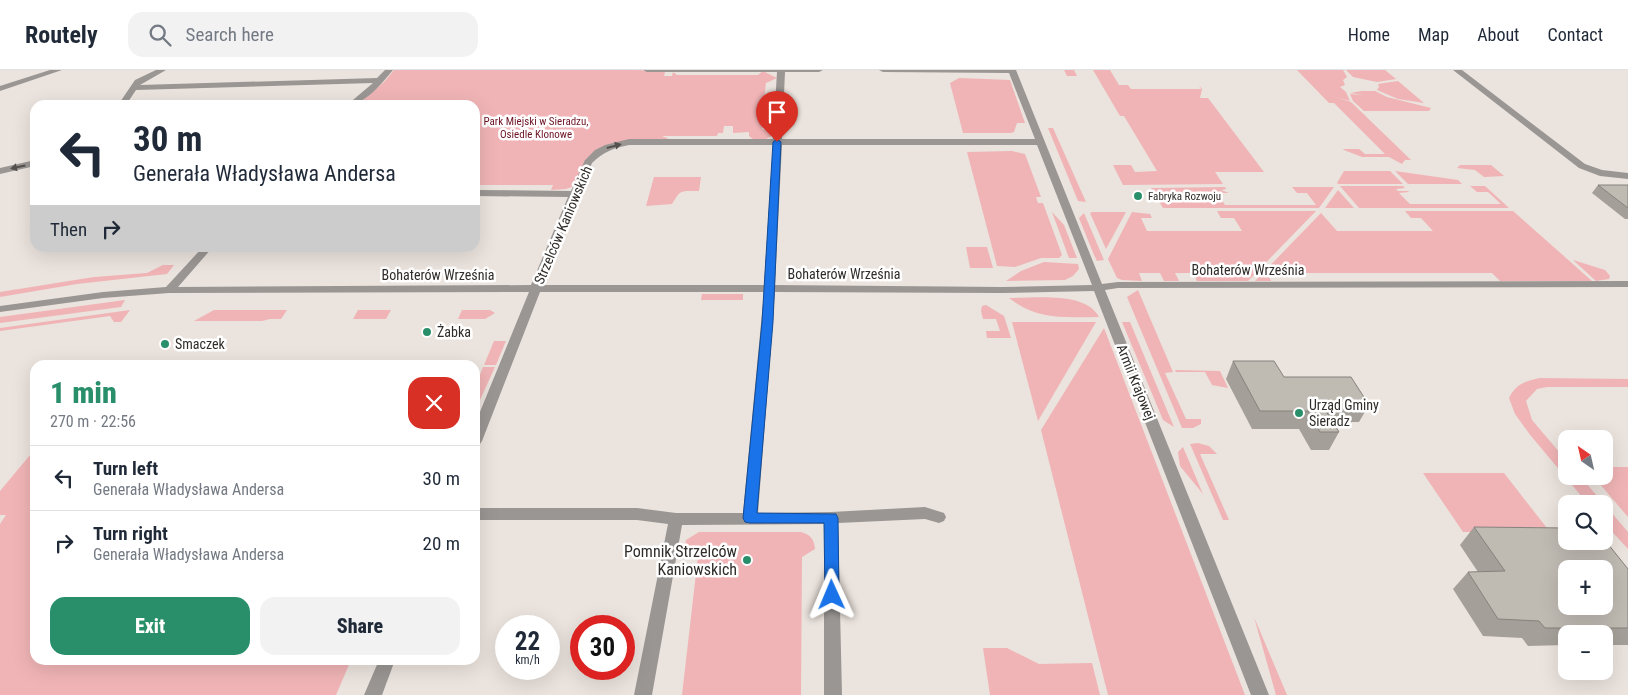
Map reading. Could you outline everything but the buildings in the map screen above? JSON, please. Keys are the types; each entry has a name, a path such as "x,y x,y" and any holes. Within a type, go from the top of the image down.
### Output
{"street":[{"path":"0,89 58,70"},
{"path":"126,100 141,80 162,70"},
{"path":"357,100 389,70"},
{"path":"647,70 819,70"},
{"path":"750,518 769,288 781,70"},
{"path":"883,70 1012,70"},
{"name":"Armii Krajowej","path":"1012,70 1260,695"},
{"path":"1457,70 1582,166 1600,173 1628,176"},
{"path":"134,88 380,80"},
{"name":"Strzelców Kaniowskich","path":"480,428 574,194 588,162 598,152 618,144 659,142 1041,142"},
{"path":"0,171 30,164"},
{"path":"480,193 574,194"},
{"path":"169,290 203,252"},
{"name":"Bohaterów Września","path":"0,309 103,294 169,290 769,288 798,290 1099,288 1128,285 1628,284"},
{"path":"480,514 637,514 676,519 831,518 925,513 939,517"},
{"path":"831,518 833,695"},
{"path":"643,695 676,519"},
{"path":"373,695 385,665"}],"green space":[{"name":"Park Miejski w Sieradzu, Osiedle Klonowe","path":"394,70 637,70 665,72 664,76 672,76 673,72 677,75 758,75 763,71 777,78 766,83 764,99 774,104 770,108 764,109 762,129 771,132 771,136 768,138 757,140 749,136 749,132 733,133 733,126 724,126 723,133 718,133 717,136 662,136 671,140 603,147 597,149 586,159 574,186 566,189 551,190 553,185 480,185 480,100 363,100 384,82"},
{"path":"1064,70 1074,70 1077,76 1067,76"},
{"path":"1093,70 1110,70 1119,85 1128,85 1131,89 1201,89 1199,85 1202,89 1200,98 1208,98 1264,172 1215,172 1223,184 1123,185 1113,165 1131,165 1135,172 1157,171 1124,116 1120,116"},
{"path":"1297,70 1343,70 1347,77 1343,80 1345,85 1340,87 1346,92 1350,101 1335,97 1351,102 1411,160 1405,160 1402,164 1389,157 1362,157 1344,150 1359,149 1365,154 1385,154 1334,103 1329,103"},
{"path":"1346,70 1385,70 1396,79 1377,82 1353,77"},
{"path":"959,78 1010,80 1025,123 1017,123 1014,132 1011,133 963,133 950,83"},
{"path":"1398,81 1424,103 1398,99 1377,90 1378,84"},
{"path":"1375,91 1387,97 1431,108 1429,111 1364,111 1353,101 1350,94 1364,95 1350,93"},
{"path":"1048,128 1053,128 1086,202 1078,201"},
{"path":"1012,151 1025,154 1041,197 1036,197 1038,203 1043,203 1062,255 1059,258 1041,258 1015,267 997,266 967,152"},
{"path":"1460,165 1491,165 1504,176 1484,177 1475,170 1457,168"},
{"path":"1344,171 1390,171 1403,184 1338,184"},
{"path":"1395,171 1458,180 1462,184 1408,184"},
{"path":"654,177 701,177 699,191 679,193 672,204 646,206"},
{"path":"1340,186 1403,186 1405,188 1396,189 1409,192 1399,193 1410,204 1501,204 1488,192 1477,192 1470,186 1485,186 1509,208 1359,208"},
{"path":"1225,187 1226,189 1221,190 1229,193 1217,193 1225,205 1316,205 1307,193 1297,193 1292,187 1334,187 1319,208 1163,208 1151,188"},
{"path":"1338,190 1354,208 1325,208"},
{"path":"1217,211 1316,211 1248,281 1197,281 1193,273 1175,273 1179,281 1164,281 1160,273 1139,273 1142,281 1117,278 1108,259 1132,212 1150,214 1152,218 1141,218 1147,231 1242,231 1234,218 1221,218"},
{"path":"1405,211 1513,211 1592,281 1500,281 1492,273 1267,273 1271,281 1255,281 1321,213 1337,231 1433,231 1421,218 1411,218"},
{"path":"1052,212 1064,225 1077,258 1069,258"},
{"path":"1126,212 1106,249 1090,213"},
{"path":"1084,213 1104,260 1097,261 1094,255 1079,218"},
{"path":"966,247 987,247 993,268 970,268"},
{"path":"1573,260 1605,270 1610,276 1609,279 1596,281"},
{"path":"1044,262 1078,264 1079,269 1073,276 1065,280 1006,281 1021,271"},
{"path":"163,265 174,265 167,274 77,284 0,297 0,292 94,277 147,273"},
{"path":"1138,290 1173,372 1165,373 1186,419 1201,419 1201,424 1193,428 1182,428 1127,297"},
{"path":"702,294 743,294 743,300 701,300"},
{"path":"1045,297 1071,300 1083,303 1099,317 1063,317 1041,314 1031,311 1009,298"},
{"path":"125,300 121,307 0,323 0,317"},
{"path":"986,305 1004,316 1011,338 987,338 986,331 1000,331 996,319 983,319 982,306"},
{"path":"130,310 121,322 114,322 110,316 0,331 0,328"},
{"path":"214,310 287,310 281,319 262,321 194,321"},
{"path":"358,310 391,310 386,319 353,319"},
{"path":"462,310 490,310 495,313 485,319 458,319"},
{"path":"1012,322 1096,322 1038,421"},
{"path":"1122,322 1130,322 1174,427 1163,420"},
{"path":"1104,328 1245,695 1108,695 1041,430"},
{"path":"494,341 506,341 496,365 484,365"},
{"path":"483,367 495,367 480,400 480,374"},
{"path":"1175,370 1220,371 1228,388 1212,385 1205,372 1176,372"},
{"path":"1540,378 1628,379 1628,387 1547,387 1537,389 1526,401 1532,420 1558,451 1558,468 1515,414 1509,398 1515,389 1530,380"},
{"path":"1198,443 1209,446 1217,454 1200,454 1229,520 1223,520 1190,444"},
{"path":"1183,447 1203,494 1180,466 1178,452"},
{"path":"30,455 30,665 349,665 336,695 0,695 0,524 6,515 0,515 0,491"},
{"path":"1613,467 1628,467 1628,517 1613,499 1613,495 1609,495 1601,485 1613,485"},
{"path":"1423,473 1504,473 1550,532 1463,532"},
{"path":"1572,485 1588,485 1596,495 1580,495"},
{"path":"1613,514 1628,532 1628,549 1613,533"},
{"path":"699,532 801,532 810,536 813,540 815,549 802,557 801,695 682,695 698,556 688,555 685,546 686,540"},
{"path":"1254,617 1287,695 1276,695"},
{"path":"983,648 1007,648 1039,664 1092,663 1100,695 990,695"}],"place":[{"name":"Fabryka Rozwoju","path":"1138,196"},
{"name":"Żabka","path":"427,332"},
{"name":"Smaczek","path":"165,344"},
{"name":"Urząd Gminy Sieradz","path":"1299,413"},
{"name":"Pomnik Strzelców Kaniowskich","path":"747,560"}],"route":[{"path":"777,142 768,322 750,518 831,518 832,595"}]}
